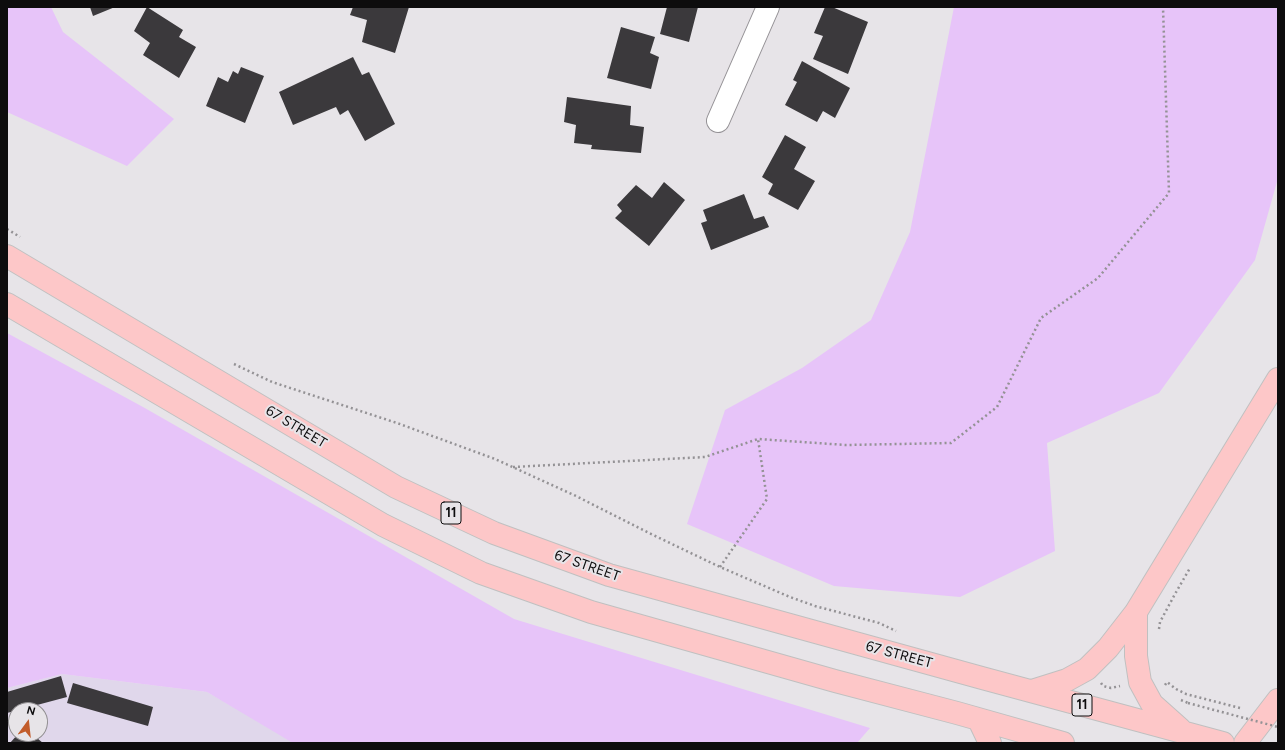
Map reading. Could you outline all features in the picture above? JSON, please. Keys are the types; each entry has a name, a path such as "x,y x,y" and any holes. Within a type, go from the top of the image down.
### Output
{"main road":[{"name":"67 STREET","path":"7,256 396,487 494,533 609,575 1224,743"},
{"path":"7,304 383,525 481,573 591,612 1063,743"},
{"path":"1032,691 1067,680 1087,669 1108,648 1136,612 1278,379"},
{"path":"1136,612 1136,656 1140,682 1152,704 1183,732"},
{"path":"1245,743 1278,700"},
{"path":"979,720 990,743"}],"street":[{"path":"718,121 768,7"}],"path":[{"path":"513,468 705,457 758,439 846,445 950,443 997,407 1042,318 1098,278 1169,193 1163,7"},
{"path":"7,229 21,237"},
{"path":"228,361 272,382 397,423 475,451 576,496 720,567 790,597 815,606 879,623 903,634"},
{"path":"720,567 767,499 758,439"},
{"path":"1157,636 1160,622 1190,567"},
{"path":"1087,669 1103,686 1111,688 1140,682"},
{"path":"1167,682 1186,694 1240,708"},
{"path":"1177,698 1188,703 1278,727"}],"shaded area":[{"path":"7,7 51,7 63,32 174,119 127,166 7,112"},
{"path":"954,7 1278,7 1278,178 1255,260 1159,393 1047,443 1055,551 960,597 834,586 687,524 725,410 802,368 871,320 910,232"},
{"path":"7,333 143,407 514,619 870,728 857,743 293,743 207,692 62,674 7,688"},
{"path":"62,674 207,692 298,743 7,743 7,688"}],"building":[{"path":"90,7 115,7 93,16"},
{"path":"147,7 183,30 179,37 196,47 179,78 143,55 150,43 134,31"},
{"path":"353,7 409,7 395,53 362,42 367,20 350,15"},
{"path":"667,7 698,7 689,42 660,34"},
{"path":"825,7 832,7 868,22 848,74 813,59 823,36 814,33"},
{"path":"621,27 655,37 650,53 659,57 651,89 607,78"},
{"path":"353,57 362,75 369,72 395,124 365,141 348,110 340,115 336,107 293,125 279,92"},
{"path":"802,61 850,88 835,118 823,111 817,122 785,105 797,82 793,80"},
{"path":"241,67 264,76 245,123 206,106 218,77 228,82 233,71 238,74"},
{"path":"567,97 631,106 630,125 644,127 641,153 591,149 592,145 574,143 576,125 564,122"},
{"path":"785,135 806,147 794,169 815,181 798,210 768,194 773,184 762,177"},
{"path":"664,182 685,200 649,246 615,218 622,211 617,205 636,185 652,198"},
{"path":"744,194 754,219 764,216 769,227 711,250 701,223 707,221 703,210"},
{"path":"61,676 67,697 48,702 8,702 7,713 7,692"},
{"path":"73,683 153,707 148,726 67,703"},
{"path":"42,742 43,743 10,743"}]}
